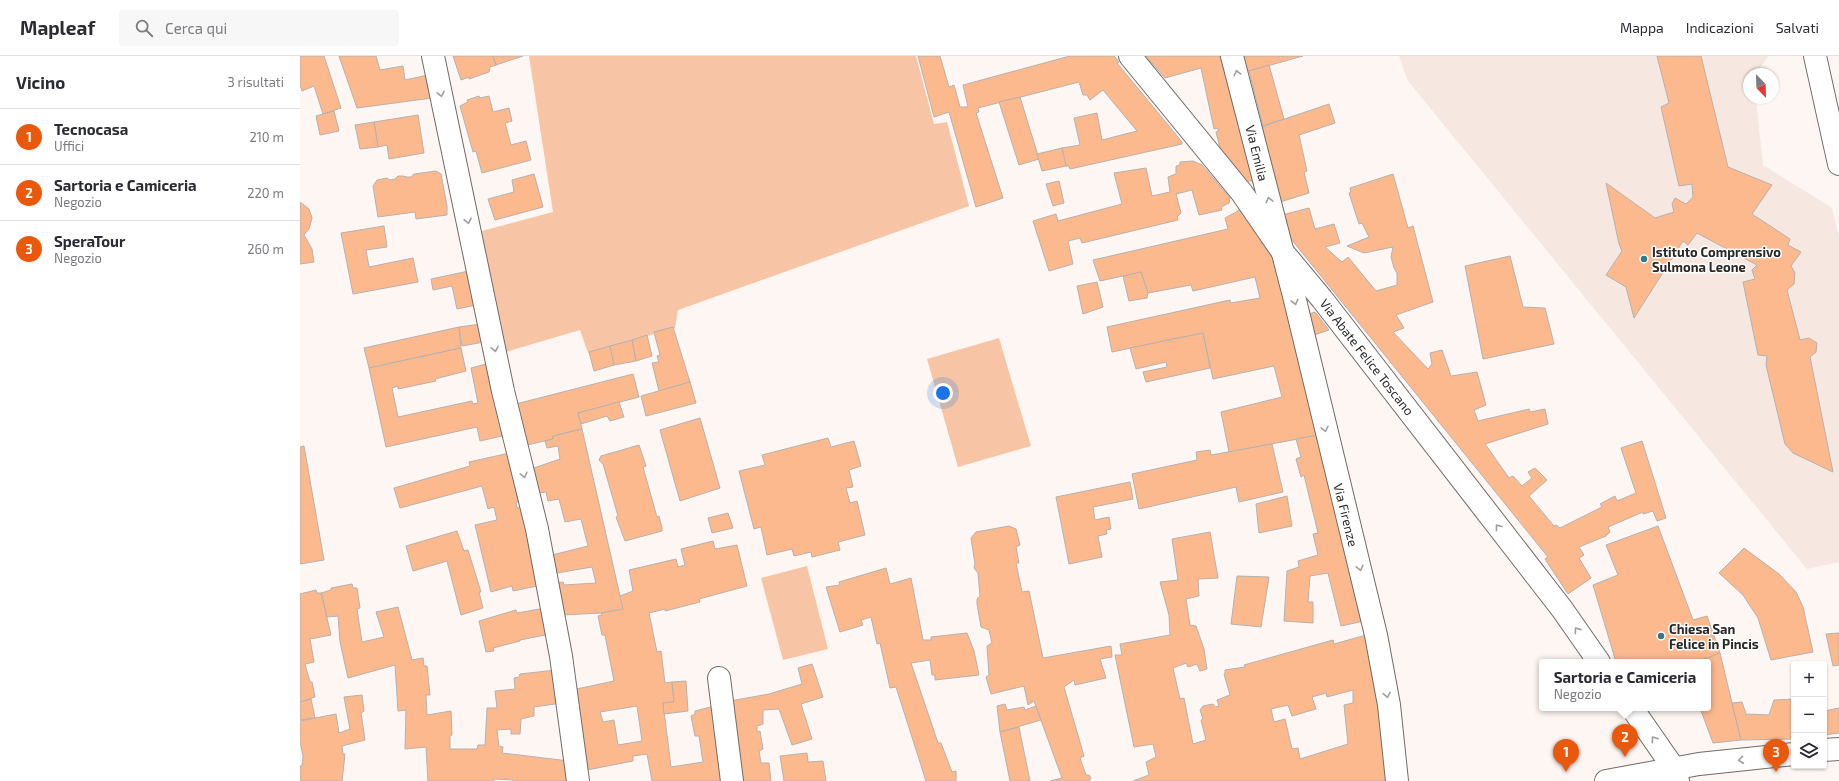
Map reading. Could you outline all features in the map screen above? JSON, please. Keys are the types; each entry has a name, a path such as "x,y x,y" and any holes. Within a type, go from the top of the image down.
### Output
{"street":[{"path":"433,56 502,383 538,529 561,656 578,781"},
{"name":"Via Abate Felice Toscano","path":"1130,56 1242,193 1282,251 1322,299 1557,602 1597,659"},
{"name":"Via Emilia","path":"1232,56 1282,251"},
{"path":"1813,61 1839,164"},
{"name":"Via Firenze","path":"1282,251 1376,635 1389,705 1397,781"},
{"path":"719,678 732,781"},
{"path":"1634,711 1677,775"},
{"path":"1827,750 1839,749"},
{"path":"1606,781 1677,775 1699,764 1791,754"}],"shaded area":[{"path":"529,56 916,56 934,124 947,122 969,206 678,310 675,328 588,353 580,330 502,353 478,232 553,212"},
{"path":"1399,56 1769,56 1760,68 1743,68 1743,104 1757,104 1763,165 1832,208 1839,238 1839,562 1807,569 1408,81"},
{"path":"999,338 1031,446 958,467 927,359"},
{"path":"807,566 828,649 783,660 761,578"}],"building":[{"path":"300,56 324,56 341,108 323,114 314,86 302,91 300,85"},
{"path":"339,56 376,56 380,70 403,66 405,80 428,75 432,98 357,108"},
{"path":"453,56 493,56 496,65 490,67 489,72 469,79 469,77 461,80"},
{"path":"493,56 523,56 496,65"},
{"path":"918,56 940,56 949,87 954,85 960,107 968,107 963,85 1070,56 1114,56 1119,62 1117,63 1182,142 1182,144 1070,169 1069,166 1066,166 1062,148 1080,145 1074,118 1097,113 1102,140 1137,131 1103,90 1090,100 1087,95 1083,95 1079,82 978,108 979,112 976,113 1003,198 976,207 949,112 934,117"},
{"path":"1146,56 1228,56 1256,180 1244,182 1225,158 1220,148 1216,132 1218,131 1218,128 1214,129 1201,68 1165,78"},
{"path":"1242,56 1303,56 1249,71 1245,68"},
{"name":"Istituto Comprensivo Sulmona Leone","path":"1657,56 1701,56 1728,167 1772,185 1752,214 1790,239 1788,245 1801,252 1791,266 1795,273 1794,284 1787,290 1800,340 1809,338 1817,343 1816,352 1810,357 1833,472 1793,453 1785,444 1766,365 1767,356 1758,355 1743,282 1755,279 1752,270 1757,265 1697,233 1688,245 1683,241 1634,318 1626,287 1606,275 1622,251 1619,244 1606,183 1655,218 1674,212 1672,204 1675,198 1686,204 1693,197 1692,184 1679,186 1661,107 1669,103"},
{"path":"1269,65 1284,119 1263,126 1249,71"},
{"path":"479,96 480,98 489,96 493,112 509,108 512,121 505,123 511,145 526,141 531,160 482,173 476,151 473,152 460,106 468,102 467,100"},
{"path":"1020,97 1039,159 1019,165 999,102"},
{"path":"1329,104 1335,123 1299,135 1307,171 1304,172 1309,193 1280,202 1275,176 1273,176 1261,127"},
{"path":"334,111 339,131 320,135 316,116"},
{"path":"418,115 424,153 389,159 387,145 378,147 374,122"},
{"path":"374,122 378,147 360,149 355,125"},
{"path":"1062,148 1066,166 1042,171 1037,154"},
{"path":"1193,161 1202,165 1230,198 1229,203 1221,207 1222,210 1199,215 1192,190 1176,194 1181,213 1177,217 1178,220 1082,243 1080,238 1068,241 1073,264 1049,271 1033,221 1056,214 1058,221 1122,204 1114,173 1146,168 1152,196 1170,192 1168,177 1176,174 1176,166 1180,165 1180,162"},
{"path":"436,171 441,174 447,206 447,215 416,219 415,212 378,217 373,186 377,180 387,178 390,180 395,179 398,176 411,177 414,174"},
{"path":"534,174 543,207 495,220 488,199 514,192 512,180"},
{"path":"1393,174 1408,228 1413,226 1433,302 1396,315 1404,328 1393,332 1428,369 1432,364 1430,353 1442,350 1451,376 1477,372 1486,405 1474,410 1478,421 1529,409 1530,412 1545,409 1548,424 1485,444 1509,478 1513,476 1522,486 1532,478 1528,472 1535,468 1547,480 1529,496 1554,526 1556,525 1560,528 1602,507 1600,504 1615,496 1617,501 1636,493 1621,448 1642,441 1666,518 1657,521 1653,511 1643,514 1643,512 1608,527 1610,532 1606,536 1579,547 1584,555 1579,558 1591,578 1568,594 1545,559 1548,557 1287,234 1282,215 1309,208 1315,229 1334,224 1340,243 1325,247 1342,262 1348,257 1376,291 1397,285 1397,273 1391,257 1393,247 1364,253 1347,246 1369,237 1362,223 1359,224 1349,193 1351,192 1350,188"},
{"path":"1059,181 1064,203 1053,206 1046,184"},
{"path":"300,202 309,209 312,218 309,229 304,235 312,249 314,262 300,264"},
{"path":"1240,210 1265,241 1261,243 1275,260 1319,435 1229,452 1221,412 1282,397 1274,366 1213,379 1203,333 1112,352 1107,327 1230,300 1231,303 1260,298 1255,277 1193,291 1191,285 1148,293 1141,272 1100,281 1093,260 1228,229 1225,218"},
{"path":"384,226 387,247 366,250 369,267 413,258 418,282 353,294 341,233"},
{"path":"1510,256 1523,307 1545,308 1554,344 1483,359 1465,266"},
{"path":"469,271 476,305 457,309 452,286 433,290 431,279"},
{"path":"1141,272 1148,293 1147,298 1129,301 1123,276"},
{"path":"1097,282 1103,307 1083,314 1077,286"},
{"path":"1315,312 1329,330 1314,335 1309,314"},
{"path":"481,324 484,342 462,346 459,327"},
{"path":"459,327 461,348 369,368 364,348"},
{"path":"673,327 690,382 659,391 652,363 659,362 657,356 660,355 654,332"},
{"path":"1203,333 1210,368 1146,382 1143,372 1167,367 1166,362 1136,369 1130,348"},
{"path":"647,335 652,356 636,361 632,340"},
{"path":"632,340 636,361 614,365 610,346"},
{"path":"610,346 614,365 594,371 589,352"},
{"path":"461,348 466,371 435,379 436,381 398,389 398,386 392,388 398,417 472,401 473,404 478,403 471,368 490,363 502,436 480,441 477,427 386,447 369,368"},
{"path":"633,374 639,397 578,413 582,429 553,436 553,439 527,445 512,405"},
{"path":"690,382 696,403 646,416 641,396"},
{"path":"619,402 624,417 610,421 607,416 581,424 578,413"},
{"path":"700,418 720,488 680,501 660,430"},
{"path":"582,429 623,609 601,613 562,615 554,583 563,582 564,585 596,583 592,567 557,573 552,555 588,546 581,519 565,522 559,499 548,501 546,492 538,493 531,469 560,459 558,446 547,448 545,441 553,439 553,436"},
{"path":"1319,435 1364,621 1341,626 1328,573 1310,576 1308,602 1313,602 1313,623 1284,621 1287,571 1299,567 1298,561 1318,555 1313,534 1318,533 1304,475 1301,477 1296,459 1301,457 1296,439"},
{"path":"828,438 831,447 854,441 861,466 849,470 853,487 846,488 850,503 857,501 865,535 838,542 840,550 812,557 811,552 794,556 792,549 767,555 761,527 754,529 739,471 765,465 762,455"},
{"path":"1272,444 1283,492 1239,502 1236,487 1139,509 1132,474 1197,460 1196,452 1210,450 1211,455"},
{"path":"639,445 646,466 643,467 657,517 659,516 662,531 625,541 616,517 618,516 603,464 599,460 601,456"},
{"path":"304,446 324,560 300,564 300,447"},
{"path":"514,452 522,500 516,502 517,508 522,507 537,586 513,591 512,586 491,592 475,525 497,520 494,507 488,509 482,486 400,508 394,488 470,466 469,462"},
{"path":"1130,482 1133,499 1093,507 1095,520 1109,517 1111,529 1106,530 1107,534 1098,536 1102,557 1069,564 1056,497"},
{"path":"1287,496 1292,526 1259,533 1256,504"},
{"path":"728,513 733,528 712,533 708,518"},
{"path":"1009,526 1016,529 1020,545 1016,547 1019,563 1016,563 1022,592 1029,591 1043,658 1111,646 1112,657 1100,659 1106,678 1075,685 1074,680 1064,687 1084,756 1080,758 1086,775 1089,775 1091,778 1089,781 1050,781 1062,778 1034,701 1028,705 1024,686 991,694 986,677 989,675 987,646 992,643 989,630 981,627 977,604 977,599 980,596 978,573 974,568 975,564 971,538 976,532"},
{"name":"Chiesa San Felice in Pincis","path":"1658,526 1693,620 1707,616 1720,653 1705,659 1615,659 1593,585 1618,575 1606,545"},
{"path":"457,531 464,551 468,550 481,592 479,592 483,608 461,615 447,561 413,571 406,546"},
{"path":"1210,532 1218,578 1198,579 1199,596 1186,599 1190,625 1196,626 1204,649 1207,669 1200,671 1197,664 1188,667 1186,663 1173,668 1180,699 1184,698 1193,744 1206,740 1200,710 1203,706 1213,704 1215,707 1219,706 1217,700 1230,695 1224,674 1225,670 1245,667 1244,665 1333,640 1334,644 1366,635 1373,656 1387,781 1133,781 1149,775 1146,762 1156,757 1153,744 1134,747 1115,655 1122,655 1120,644 1170,635 1169,615 1160,582 1178,580 1172,539","holes":["1353,690 1353,703 1344,705 1348,744 1300,759 1298,748 1292,749 1285,719 1274,722 1271,709 1288,705 1292,716 1316,709 1312,697 1326,693 1327,697"]},
{"path":"713,541 715,549 737,545 747,586 699,599 700,602 665,611 665,609 649,613 657,652 661,651 665,683 672,682 674,702 663,703 671,767 703,762 699,736 695,736 691,716 695,714 695,711 718,705 727,781 652,781 647,754 633,756 633,761 587,770 572,690 614,681 605,635 602,635 598,616 602,615 601,613 623,609 620,596 633,591 629,570 676,559 678,567 685,565 681,549","holes":["637,706 642,741 618,745 614,720 603,722 600,712"]},
{"path":"1744,548 1779,574 1796,592 1803,607 1813,652 1771,660 1758,618 1743,595 1719,573"},
{"path":"886,568 890,584 911,578 923,640 931,640 931,637 967,633 974,651 979,675 935,680 935,675 932,675 930,660 911,663 938,743 941,743 952,772 956,771 956,781 926,781 896,687 890,688 880,643 877,644 871,617 861,620 863,625 840,632 826,587 840,585 839,582"},
{"path":"1237,576 1269,577 1261,627 1231,624"},
{"path":"352,584 353,588 357,588 360,608 357,609 362,642 384,637 376,612 398,607 412,660 423,658 424,666 427,666 430,695 426,695 427,715 451,711 452,735 450,736 450,749 477,749 478,745 485,745 487,708 497,708 495,691 515,689 514,678 519,677 520,674 556,670 562,703 534,707 534,716 521,719 520,734 511,734 511,729 497,730 499,746 503,747 502,753 569,761 571,781 513,781 494,779 494,781 428,781 426,747 405,749 406,710 398,711 395,665 348,678 340,642 338,616 327,617 321,593 331,590 331,588"},
{"path":"316,590 317,593 321,593 331,635 310,639 314,662 305,664 310,682 312,682 315,697 300,702 300,594"},
{"path":"545,608 550,634 520,640 493,648 494,651 486,652 479,621 516,610 517,613"},
{"path":"1839,633 1839,665 1833,666 1826,634"},
{"path":"1720,653 1741,740 1713,743 1701,711 1711,711 1711,659 1705,659"},
{"path":"812,664 823,697 801,704 812,739 792,745 779,709 763,710 763,724 757,726 757,732 760,731 763,749 759,751 761,763 769,763 771,781 739,781 730,701 769,694 802,684 798,668"},
{"path":"686,681 688,711 664,714 663,703 674,702 672,682"},
{"path":"362,695 364,711 361,713 365,740 342,746 343,754 345,754 342,781 300,781 300,766 302,766 303,756 300,741 300,721 336,714 339,733 350,729 344,697"},
{"path":"311,699 315,718 300,720 300,702"},
{"path":"1791,699 1791,739 1741,740 1732,703 1742,702 1746,714 1769,715 1774,700"},
{"path":"1005,704 1007,710 1024,707 1025,710 1036,706 1041,720 1000,732 997,706"},
{"path":"1839,708 1839,733 1827,735 1827,710"},
{"path":"1019,727 1030,781 1010,781 1000,732"},
{"path":"807,753 808,762 823,761 826,781 784,781 780,756"}],"place":[{"name":"Istituto Comprensivo Sulmona Leone","path":"1644,259"},
{"name":"Chiesa San Felice in Pincis","path":"1661,636"},
{"name":"Sartoria e Camiceria","path":"1625,757"},
{"name":"Tecnocasa","path":"1566,772"},
{"name":"SperaTour","path":"1776,772"}]}
